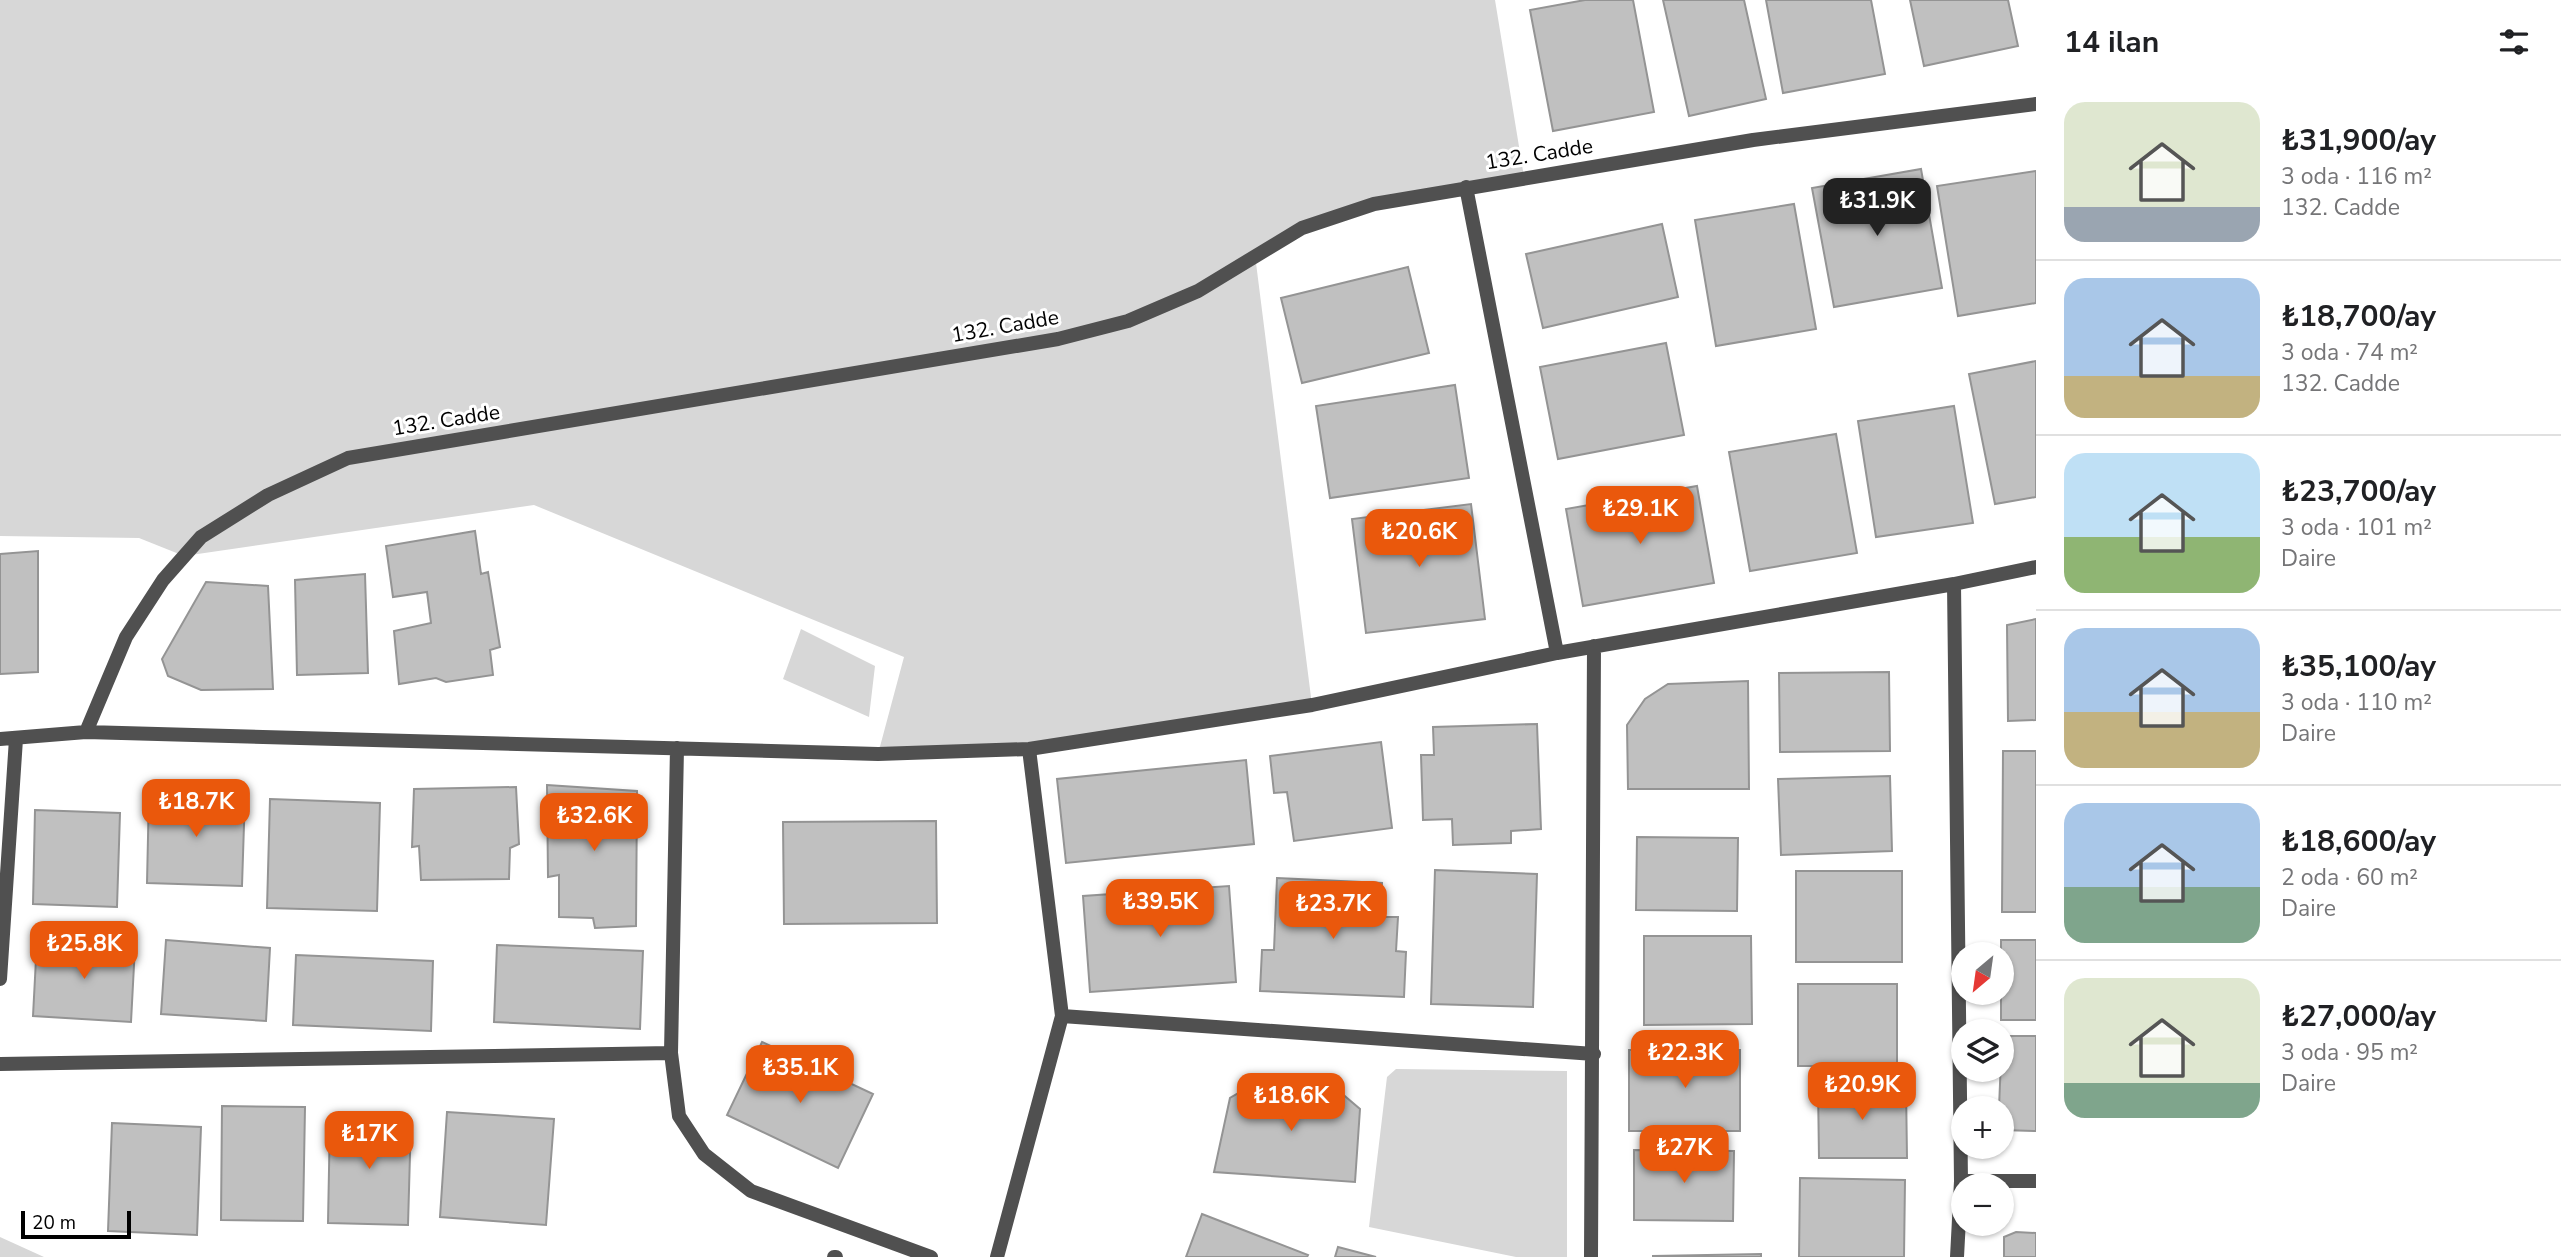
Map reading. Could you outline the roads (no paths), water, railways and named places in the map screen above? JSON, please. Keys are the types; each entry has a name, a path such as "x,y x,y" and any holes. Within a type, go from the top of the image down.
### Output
{"street":[{"name":"132. Cadde","path":"86,732 125,637 163,580 201,537 268,495 348,458 1058,339 1128,321 1198,291 1302,228 1374,204 1753,140 2036,104"},
{"path":"1466,187 1557,653"},
{"path":"0,739 86,732 878,754 1029,749 1312,705 1557,653 1954,584 2036,567"},
{"path":"1954,584 1961,1173"},
{"path":"1591,1257 1594,646"},
{"path":"0,979 16,739"},
{"path":"677,748 671,1053 679,1116 704,1154 751,1191 931,1257"},
{"path":"997,1257 1062,1016 1029,749"},
{"path":"1062,1016 1594,1054"},
{"path":"0,1064 671,1053"},
{"path":"2014,1181 2036,1181"},
{"path":"1957,1257 1958,1236"}]}
